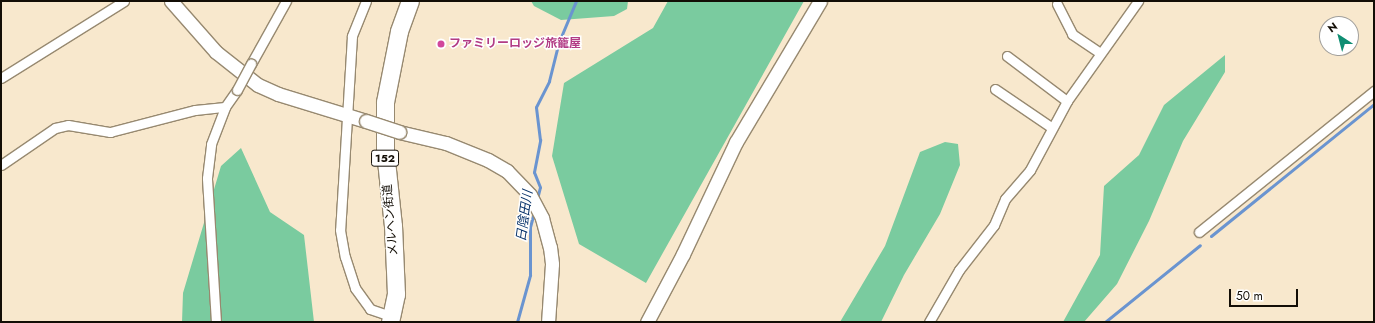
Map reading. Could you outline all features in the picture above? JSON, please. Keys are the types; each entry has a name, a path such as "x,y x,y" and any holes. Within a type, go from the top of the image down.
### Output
{"highway":[{"name":"メルヘン街道","path":"390,319 396,294 393,226 384,151 385,102 397,37 410,1"}],"street":[{"path":"1,78 124,1"},
{"path":"171,1 216,52 258,85 278,94 398,132 468,151 507,171 530,195 542,218 550,247 552,264 548,322"},
{"path":"216,322 207,178 211,144 225,107 237,90 286,1"},
{"path":"366,1 352,36 340,230 345,257 355,288 370,310 390,319"},
{"path":"647,322 683,254 736,142 820,1"},
{"path":"929,322 959,270 994,225 1005,199 1030,170 1051,127 1067,101 1138,1"},
{"path":"1057,4 1072,34 1100,53"},
{"path":"1007,56 1067,101"},
{"path":"995,89 1051,127"},
{"path":"1199,232 1374,91"},
{"path":"1,165 55,128 68,125 110,132 195,110 225,107"}],"green space":[{"path":"531,1 628,1 627,9 614,16 561,20 534,6"},
{"path":"668,1 804,1 646,283 579,244 552,156 564,83 653,28"},
{"path":"1225,55 1225,72 1183,141 1149,221 1117,284 1084,322 1063,322 1100,255 1104,186 1139,155 1164,105"},
{"path":"945,142 958,144 960,165 940,214 904,275 881,322 840,322 885,246 920,152"},
{"path":"241,148 270,212 304,235 314,322 182,322 183,293 221,166"}],"waterway":[{"name":"日陰田川","path":"537,199 540,187 534,172 540,140 536,107 549,81 558,44 576,1"},
{"path":"1211,236 1374,104"},
{"name":"日陰田川","path":"517,322 530,275 530,227 534,212"},
{"path":"1105,322 1200,245"}],"place":[{"name":"ファミリーロッジ旅籠屋","path":"441,44"}]}
